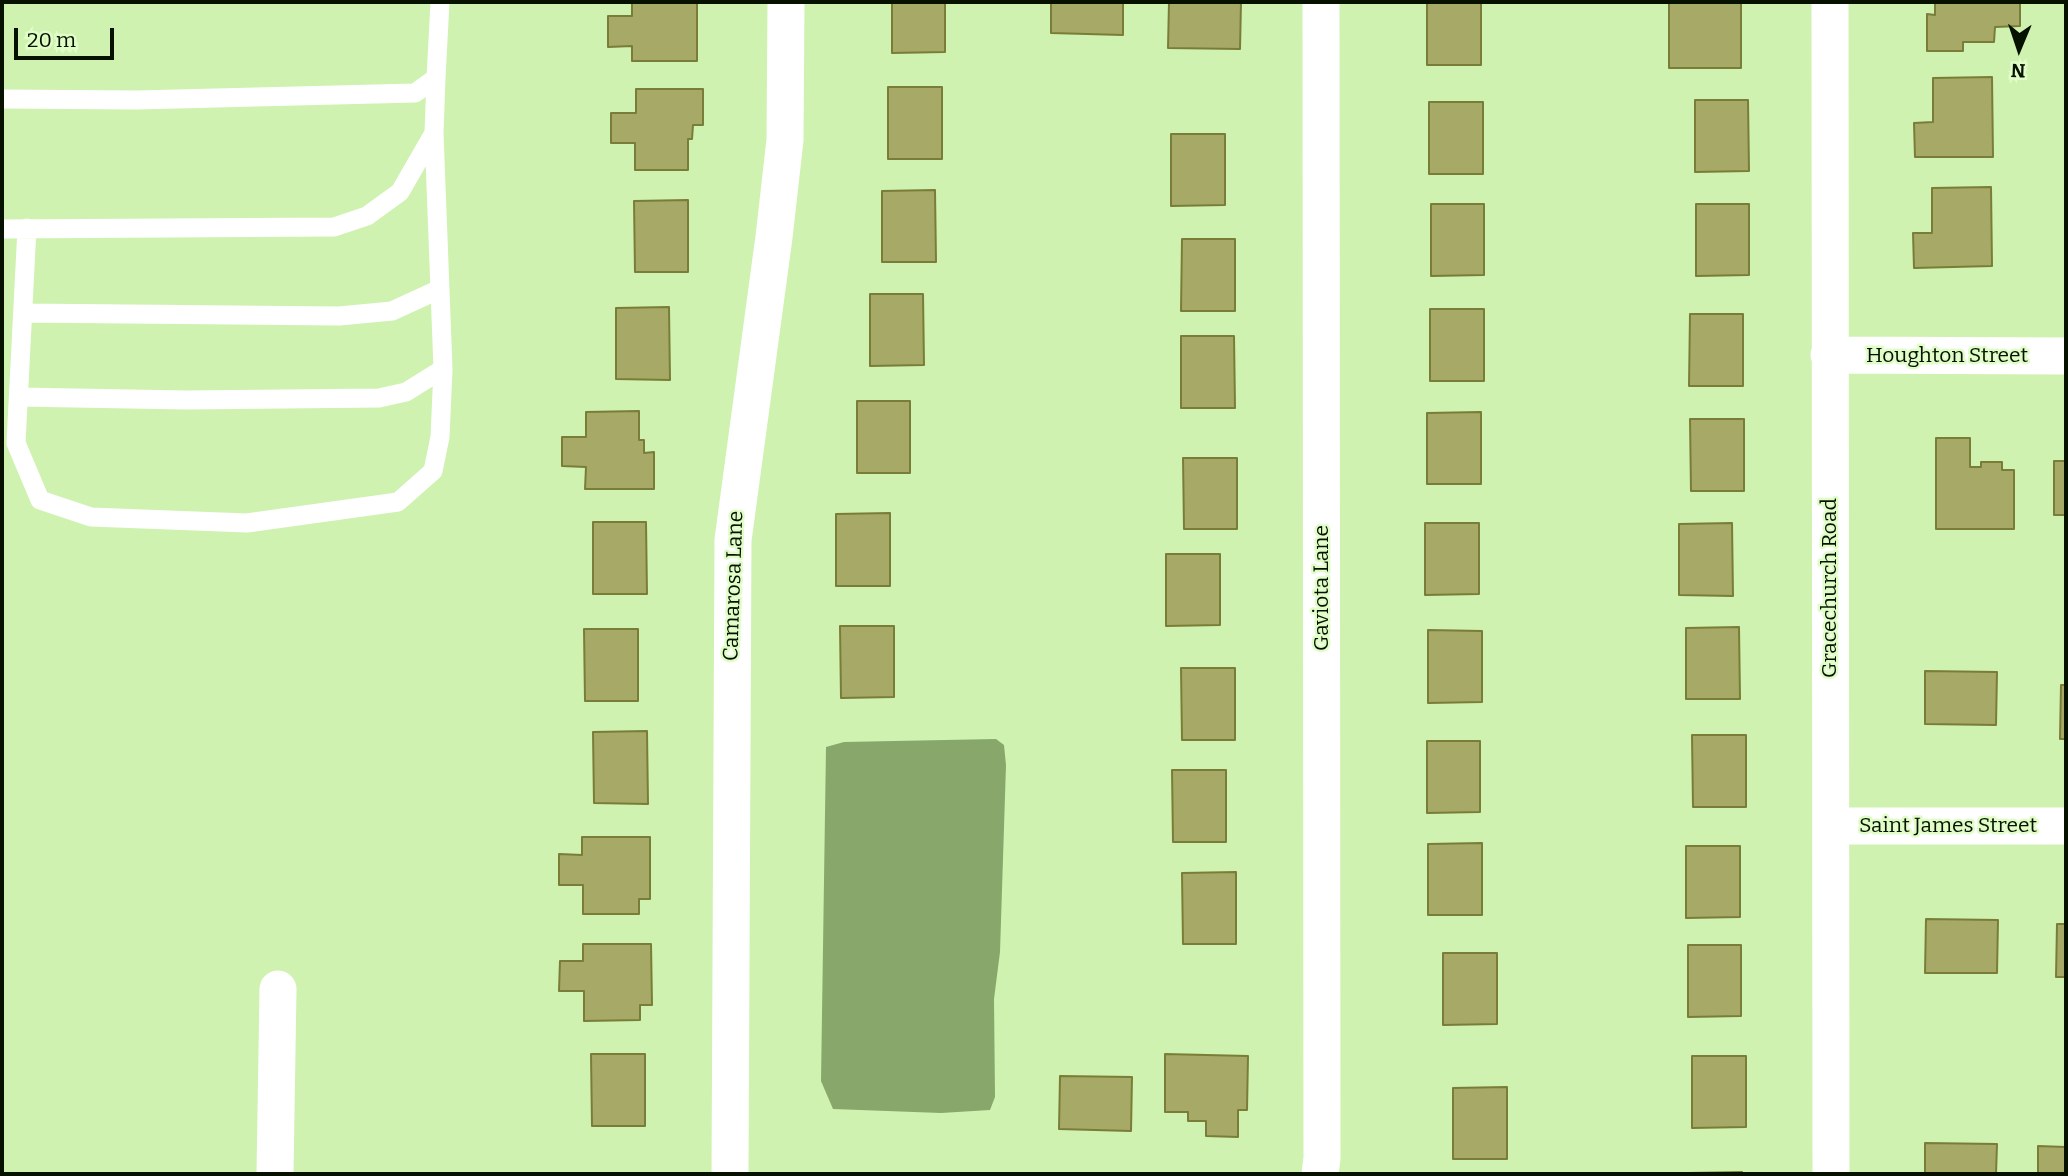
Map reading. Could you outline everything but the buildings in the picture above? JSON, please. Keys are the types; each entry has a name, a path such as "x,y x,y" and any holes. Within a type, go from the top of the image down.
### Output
{"street":[{"name":"Camarosa Lane","path":"730,1174 733,540 785,140 786,2"},
{"name":"Gaviota Lane","path":"1320,1174 1321,2"},
{"name":"Gracechurch Road","path":"1830,2 1831,1174"},
{"name":"Houghton Street","path":"1829,355 2066,356"},
{"name":"Saint James Street","path":"1831,825 2066,826"},
{"path":"275,1174 278,989"}],"lane":[{"path":"27,228 16,443 40,500 91,517 247,523 398,502 433,471 440,437 443,369 435,133 440,2"},
{"path":"2,99 151,99 415,93 436,78"},
{"path":"2,229 334,227 367,216 400,192 435,133"},
{"path":"23,313 339,316 392,311 440,289"},
{"path":"19,397 187,400 379,398 406,391 443,369"}],"shaded area":[{"path":"996,739 1004,745 1006,765 1000,952 994,999 995,1097 990,1110 941,1113 833,1109 821,1081 826,747 844,742"}]}
